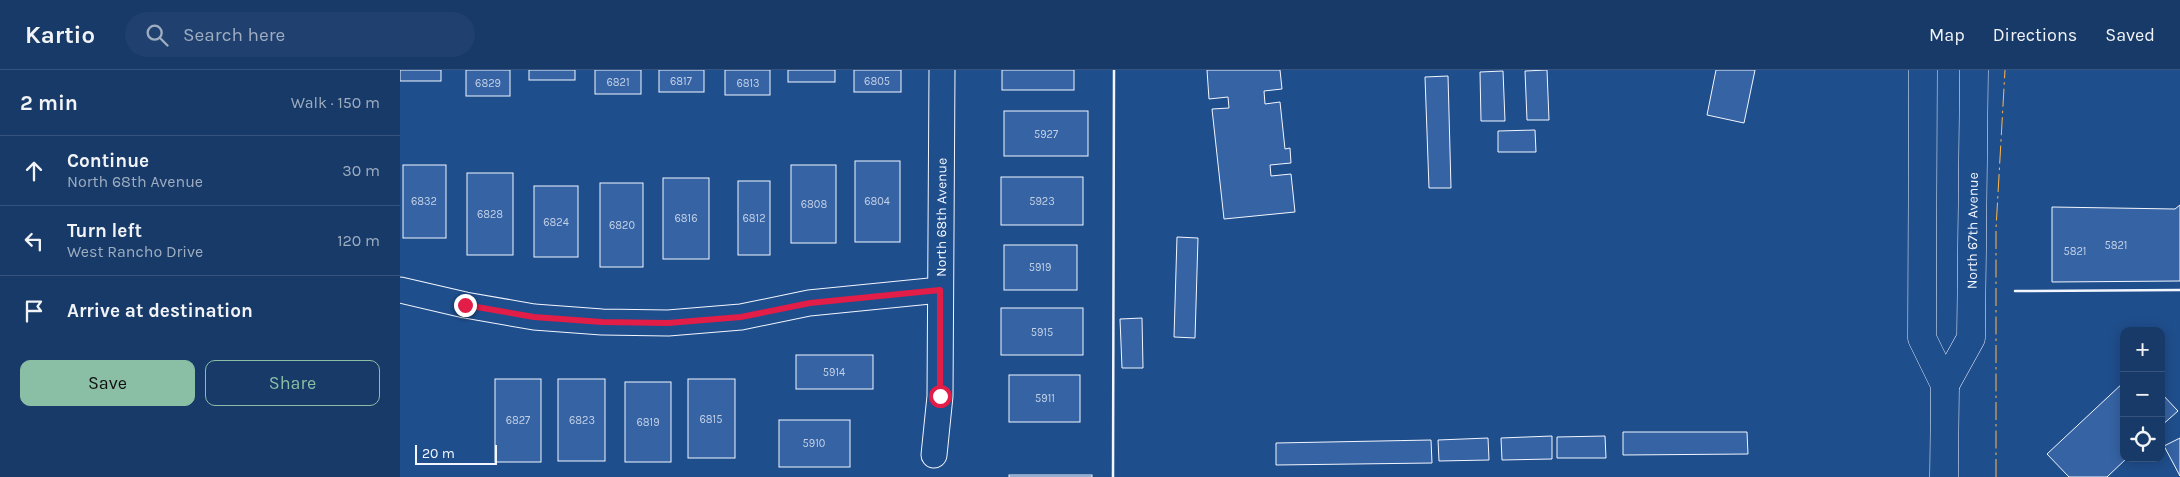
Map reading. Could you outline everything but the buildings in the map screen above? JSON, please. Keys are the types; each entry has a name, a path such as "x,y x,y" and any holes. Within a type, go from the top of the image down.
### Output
{"main road":[{"name":"North 67th Avenue","path":"1923,70 1922,338 1946,385"},
{"name":"North 67th Avenue","path":"1944,477 1946,385 1972,338 1974,70"}],"street":[{"name":"North 68th Avenue","path":"934,455 940,396 942,70"},
{"path":"400,290 465,305 534,317 602,322 668,323 741,317 810,303 940,290"}],"wall":[{"path":"1113,477 1114,70"},
{"path":"2015,291 2180,290"}],"power":[{"path":"1996,477 1996,229 2005,70"}],"route":[{"path":"465,305 534,317 602,322 668,323 741,317 810,303 940,290 940,396"}]}
